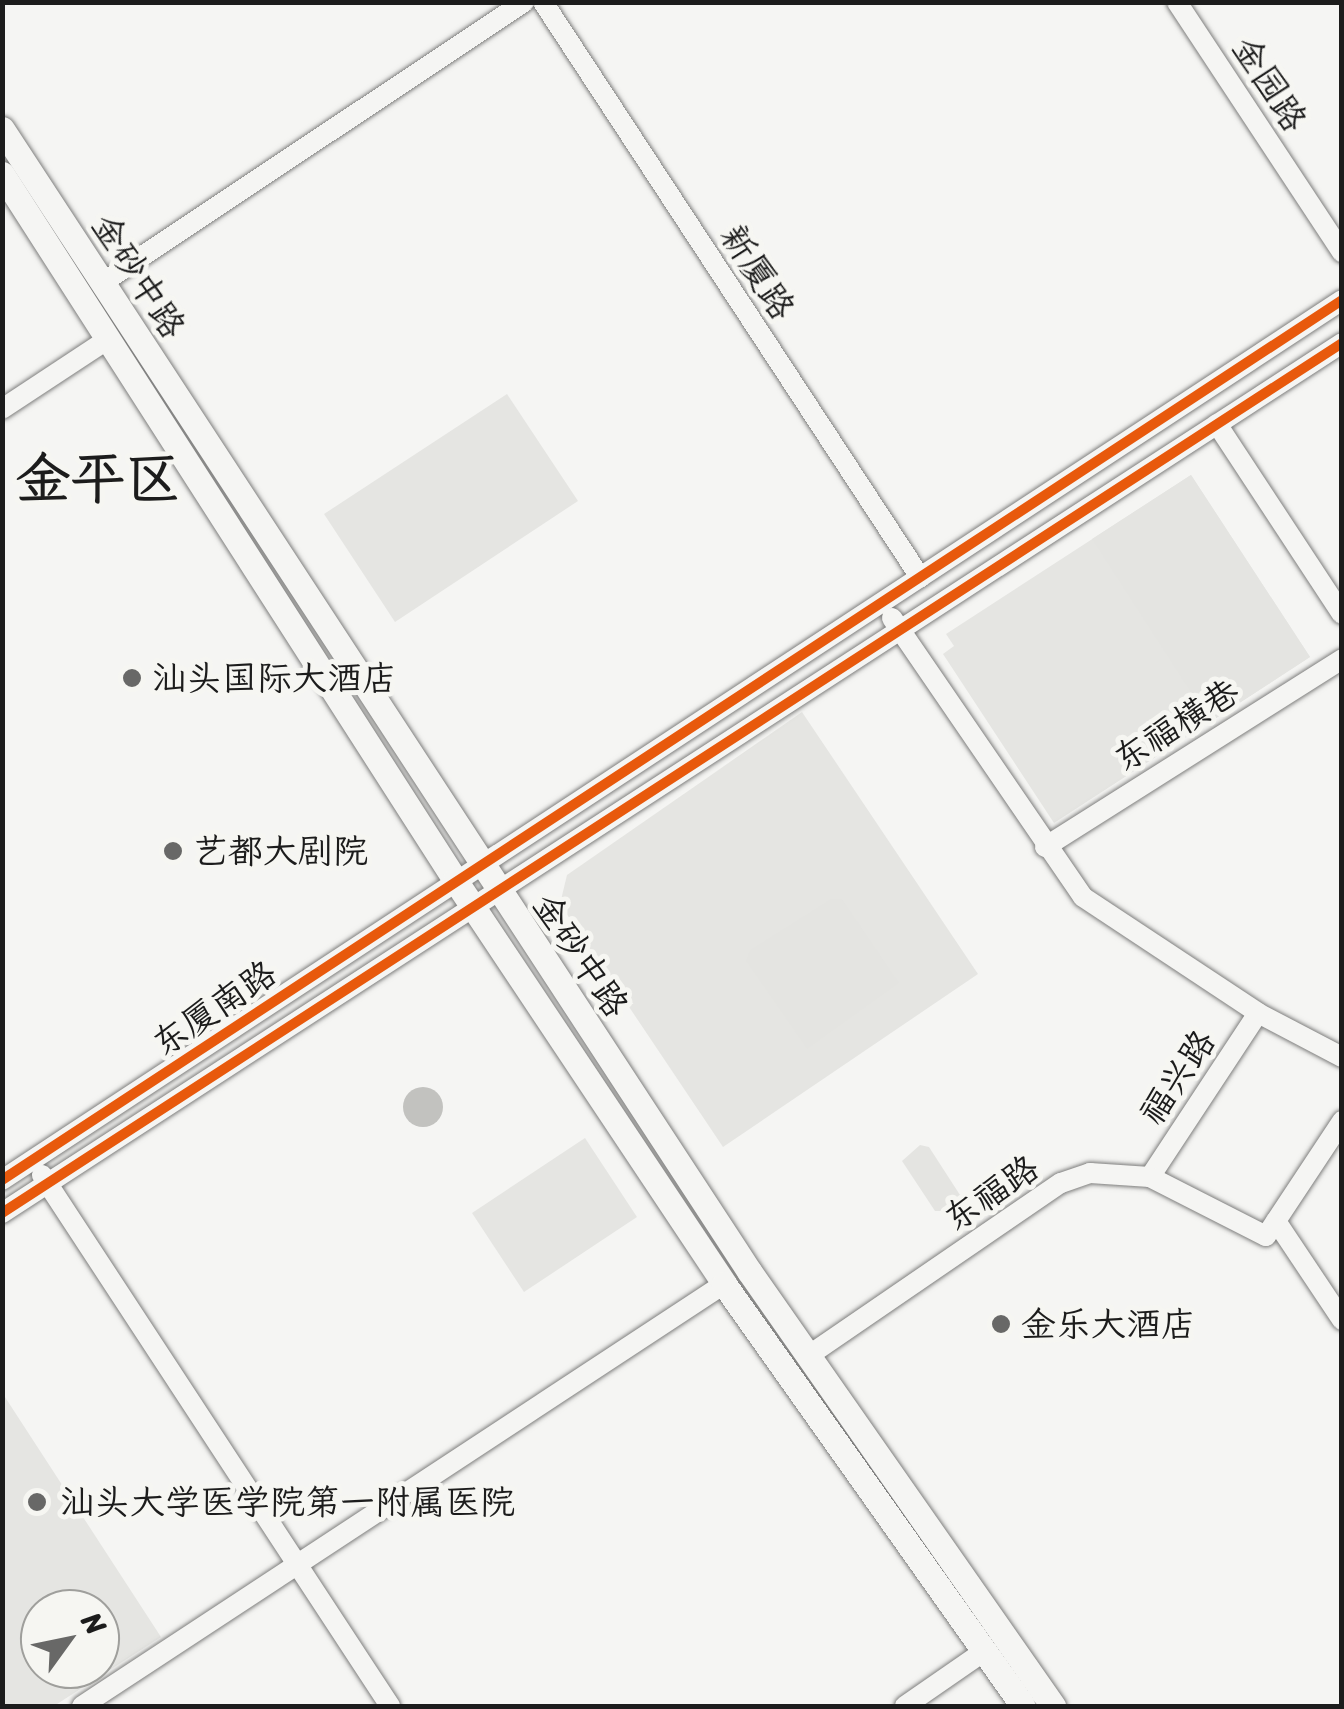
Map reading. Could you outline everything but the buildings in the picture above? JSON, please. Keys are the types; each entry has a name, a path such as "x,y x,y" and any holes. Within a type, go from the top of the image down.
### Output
{"main road":[{"name":"金砂中路","path":"2,130 496,890 808,1356 1053,1706"},
{"name":"金砂中路","path":"2,174 472,906 724,1284 1023,1706"}],"street":[{"path":"102,283 524,2"},
{"name":"新厦路","path":"542,2 920,577"},
{"name":"金园路","path":"1177,2 1342,252"},
{"name":"东厦南路","path":"2,1180 1342,300"},
{"path":"2,409 108,339"},
{"name":"东厦南路","path":"2,1213 1342,344"},
{"path":"1217,424 1342,614"},
{"path":"882,601 1082,897 1258,1014 1342,1058"},
{"name":"东福横巷","path":"1046,847 1342,659"},
{"name":"福兴路","path":"1150,1177 1258,1014"},
{"path":"1342,1121 1276,1221 1342,1320"},
{"path":"32,1161 390,1706"},
{"name":"东福路","path":"808,1356 1061,1183 1090,1173 1150,1177 1266,1236 1276,1221"},
{"path":"82,1706 724,1284"},
{"path":"904,1706 986,1650"}],"shaded area":[{"path":"507,394 578,501 395,622 324,514"},
{"path":"1191,475 1310,657 1054,823 943,654 954,646 946,634"},
{"path":"1191,475 1310,657 1210,722 1092,539"},
{"path":"802,712 978,974 723,1147 560,904 567,875"},
{"path":"831,899 842,899 899,983 807,1049 746,961 750,950"},
{"path":"423,1087 437,1093 443,1107 437,1121 423,1127 409,1121 403,1107 409,1093"},
{"path":"585,1138 637,1217 524,1292 472,1213"},
{"path":"920,1145 929,1147 960,1195 943,1211 935,1211 902,1161"},
{"name":"汕头大学医学院第一附属医院","path":"3,1394 161,1637 120,1663 120,1589 20,1589 20,1689 80,1689 54,1706 3,1706"}],"cycle path":[{"path":"2,1180 1342,300"},
{"path":"2,1213 1342,343"}],"place":[{"name":"汕头国际大酒店","path":"132,678"},
{"name":"艺都大剧院","path":"173,851"},
{"name":"金乐大酒店","path":"1001,1324"},
{"name":"汕头大学医学院第一附属医院","path":"37,1502"}],"district":[{"name":"金平区","path":"98,479"}]}
